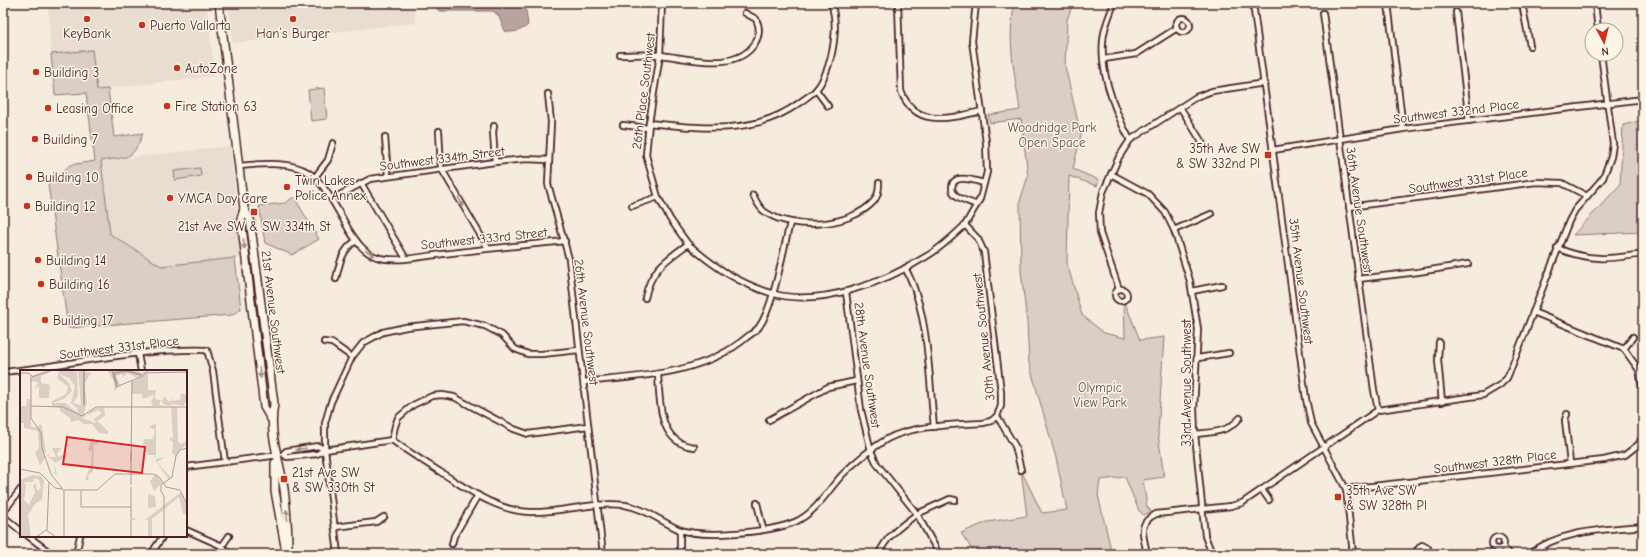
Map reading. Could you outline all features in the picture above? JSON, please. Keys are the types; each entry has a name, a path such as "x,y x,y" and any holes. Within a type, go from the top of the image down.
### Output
{"main road":[{"name":"21st Avenue Southwest","path":"219,3 244,209 250,219 274,404 271,419 279,455 275,491 287,554"}],"street":[{"name":"26th Place Southwest","path":"662,3 660,55 648,125 646,155 658,197 670,219 688,244"},
{"path":"623,125 722,128 748,125 772,119 795,106 816,90 828,67 834,44 834,13 831,3"},
{"path":"898,3 901,90 906,103 918,114 931,118 953,117 982,112"},
{"path":"645,298 648,284 653,274 661,265 688,244 710,264 737,280 772,294 810,297 846,292 874,282 927,256 965,225 977,205 987,172 982,112 972,41 976,3"},
{"path":"1114,3 1104,30 1104,59 1110,93 1118,118 1130,140"},
{"name":"35th Avenue Southwest","path":"1253,3 1265,83 1306,399 1311,423 1346,489 1353,554"},
{"path":"1388,3 1403,129"},
{"path":"1522,3 1530,46"},
{"path":"1594,3 1597,22"},
{"path":"1456,12 1469,121"},
{"path":"620,55 660,55 694,60 732,59 746,54 757,40 759,31 756,20 745,13"},
{"name":"36th Avenue Southwest","path":"1323,13 1358,279 1378,410"},
{"path":"1104,59 1136,54 1177,28"},
{"path":"1148,554 1143,534 1144,522 1156,514 1242,503 1322,446 1378,410 1483,395 1500,385 1506,378 1512,366 1557,248 1569,221 1587,196 1603,178 1612,157 1613,144 1602,62"},
{"path":"1119,289 1100,233 1099,213 1103,192 1110,174 1130,140 1196,97 1212,91 1265,83"},
{"path":"816,90 828,106"},
{"name":"26th Avenue Southwest","path":"548,94 551,122 548,184 569,259 603,554"},
{"name":"Southwest 332nd Place","path":"1273,150 1403,129 1643,99"},
{"path":"1180,107 1203,144"},
{"path":"494,126 495,162"},
{"path":"439,131 441,168 488,248"},
{"path":"385,137 388,176"},
{"path":"315,177 328,160 333,143"},
{"name":"Southwest 334th Street","path":"332,199 370,179 441,168 495,162 526,159 549,160"},
{"path":"239,166 273,163 292,165 306,170 315,177 332,199"},
{"name":"33rd Avenue Southwest","path":"1110,174 1134,185 1158,202 1174,230 1192,291 1198,329 1198,358 1194,409 1195,434 1205,536 1212,554"},
{"path":"977,205 955,195 953,185 956,180 962,178 984,183"},
{"name":"Southwest 331st Place","path":"1349,207 1536,182 1562,183 1587,196"},
{"path":"361,183 405,257"},
{"path":"753,195 758,206 765,212 790,223 817,224 837,221 851,215 874,201 878,193 879,183"},
{"path":"632,206 658,197"},
{"name":"Southwest 333rd Street","path":"332,199 356,241 367,252 376,257 385,259 564,240"},
{"path":"1174,230 1211,214"},
{"path":"584,382 658,374 702,364 726,353 758,328 766,314 790,223"},
{"name":"30th Avenue Southwest","path":"965,225 978,239 984,252 1001,392 1001,406 997,416 1015,446 1021,470"},
{"path":"336,279 341,258 348,248 356,241"},
{"path":"1557,248 1580,257 1600,260 1643,254"},
{"path":"1358,279 1468,264"},
{"path":"904,268 912,282 923,325 934,427"},
{"path":"1192,291 1222,285"},
{"name":"28th Avenue Southwest","path":"846,292 856,381 871,451 876,464 917,514 939,554"},
{"path":"1532,312 1624,349 1639,370 1643,391"},
{"path":"338,554 325,450 325,423 331,402 352,357 364,343 383,332 406,327 463,321 485,326 502,335 515,349 528,354 579,350"},
{"path":"1624,349 1634,337"},
{"path":"324,342 332,343 352,357"},
{"path":"1439,342 1438,360 1442,402"},
{"name":"Southwest 331st Place","path":"3,372 138,354 185,350 208,350 214,381 225,462"},
{"path":"1198,358 1229,353"},
{"path":"138,354 141,370"},
{"path":"64,364 65,370"},
{"path":"658,374 661,407 669,434 677,443 694,447"},
{"path":"769,420 828,387 856,381"},
{"path":"392,440 398,418 413,405 432,396 442,395 454,397 514,429 528,434 588,426"},
{"path":"1567,414 1565,420 1570,463"},
{"path":"187,467 279,455 287,457 317,454 325,450 392,440 478,495 512,511 532,512 597,504 625,505 640,509 680,530 707,534 732,534 794,522 808,514 845,473 887,439 934,427 983,423 991,421 997,416"},
{"path":"1195,434 1232,427 1240,418"},
{"path":"1641,445 1643,435"},
{"name":"Southwest 328th Place","path":"1346,489 1615,458 1625,455 1641,445"},
{"path":"279,455 286,451 318,446 325,450"},
{"path":"3,512 20,490"},
{"path":"1262,490 1270,500"},
{"path":"452,544 454,536 478,495"},
{"path":"879,554 882,545 896,530 917,514 950,499 956,500"},
{"path":"756,503 763,529"},
{"path":"3,516 20,529"},
{"path":"335,526 376,522 384,517"},
{"path":"1528,554 1545,543 1562,537 1592,531 1643,526"},
{"path":"187,530 222,546 230,554"},
{"path":"680,530 680,554"},
{"path":"222,546 229,536"},
{"path":"29,537 52,554"},
{"path":"76,554 80,537"},
{"path":"151,554 162,537"},
{"path":"1416,554 1417,550 1422,545 1428,548 1429,554"},
{"path":"1503,548 1510,554"}],"shaded area":[{"path":"48,3 206,3 215,76 97,90 92,50 51,54"},
{"path":"228,3 414,3 416,23 233,43"},
{"path":"420,3 525,3 528,25 517,31 508,32 505,31 498,15 493,11 439,11 434,5"},
{"name":"YMCA Day Care","path":"230,146 242,257 161,266 110,234 101,161"}],"green space":[{"name":"Olympic View Park","path":"1015,3 1073,3 1067,20 1065,66 1081,135 1073,169 1099,180 1097,186 1069,176 1067,263 1082,315 1104,333 1125,338 1124,300 1140,340 1164,337 1158,433 1164,477 1143,480 1147,507 1151,511 1144,515 1139,511 1125,477 1100,480 1098,495 1112,554 975,554 961,533 987,522 1027,516 1021,470 1042,513 1067,510 1056,458 1029,363 1027,322 1021,271 1020,201 1028,176 1021,119 990,123 988,115 1020,110 1011,43 1012,16"},
{"path":"92,50 97,90 108,89 114,137 143,133 136,149 128,156 101,161 110,234 161,266 235,258 241,309 232,315 68,328 48,184 70,165 95,161 86,93 55,95 51,54"},
{"path":"324,88 327,119 311,121 308,90"},
{"path":"1643,120 1643,232 1573,235 1620,185 1623,125"},
{"path":"200,168 201,176 175,180 174,171"},
{"path":"294,197 319,239 292,255 265,243 259,206 285,203"}],"place":[{"name":"KeyBank","path":"87,19"},
{"name":"Han’s Burger","path":"293,19"},
{"name":"Puerto Vallarta","path":"142,25"},
{"name":"AutoZone","path":"177,68"},
{"name":"Building 3","path":"36,72"},
{"name":"Fire Station 63","path":"167,106"},
{"name":"Leasing Office","path":"48,108"},
{"name":"Building 7","path":"35,139"},
{"name":"35th Ave SW & SW 332nd Pl","path":"1268,155"},
{"name":"Building 10","path":"29,177"},
{"name":"Twin Lakes Police Annex","path":"287,187"},
{"name":"YMCA Day Care","path":"170,198"},
{"name":"Building 12","path":"27,206"},
{"name":"21st Ave SW & SW 334th St","path":"254,212"},
{"name":"Building 14","path":"38,260"},
{"name":"Building 16","path":"41,284"},
{"name":"Building 17","path":"45,320"},
{"name":"21st Ave SW & SW 330th St","path":"284,479"},
{"name":"35th Ave SW & SW 328th Pl","path":"1338,497"}],"park label":[{"name":"Woodridge Park Open Space","path":"1052,134"}]}
